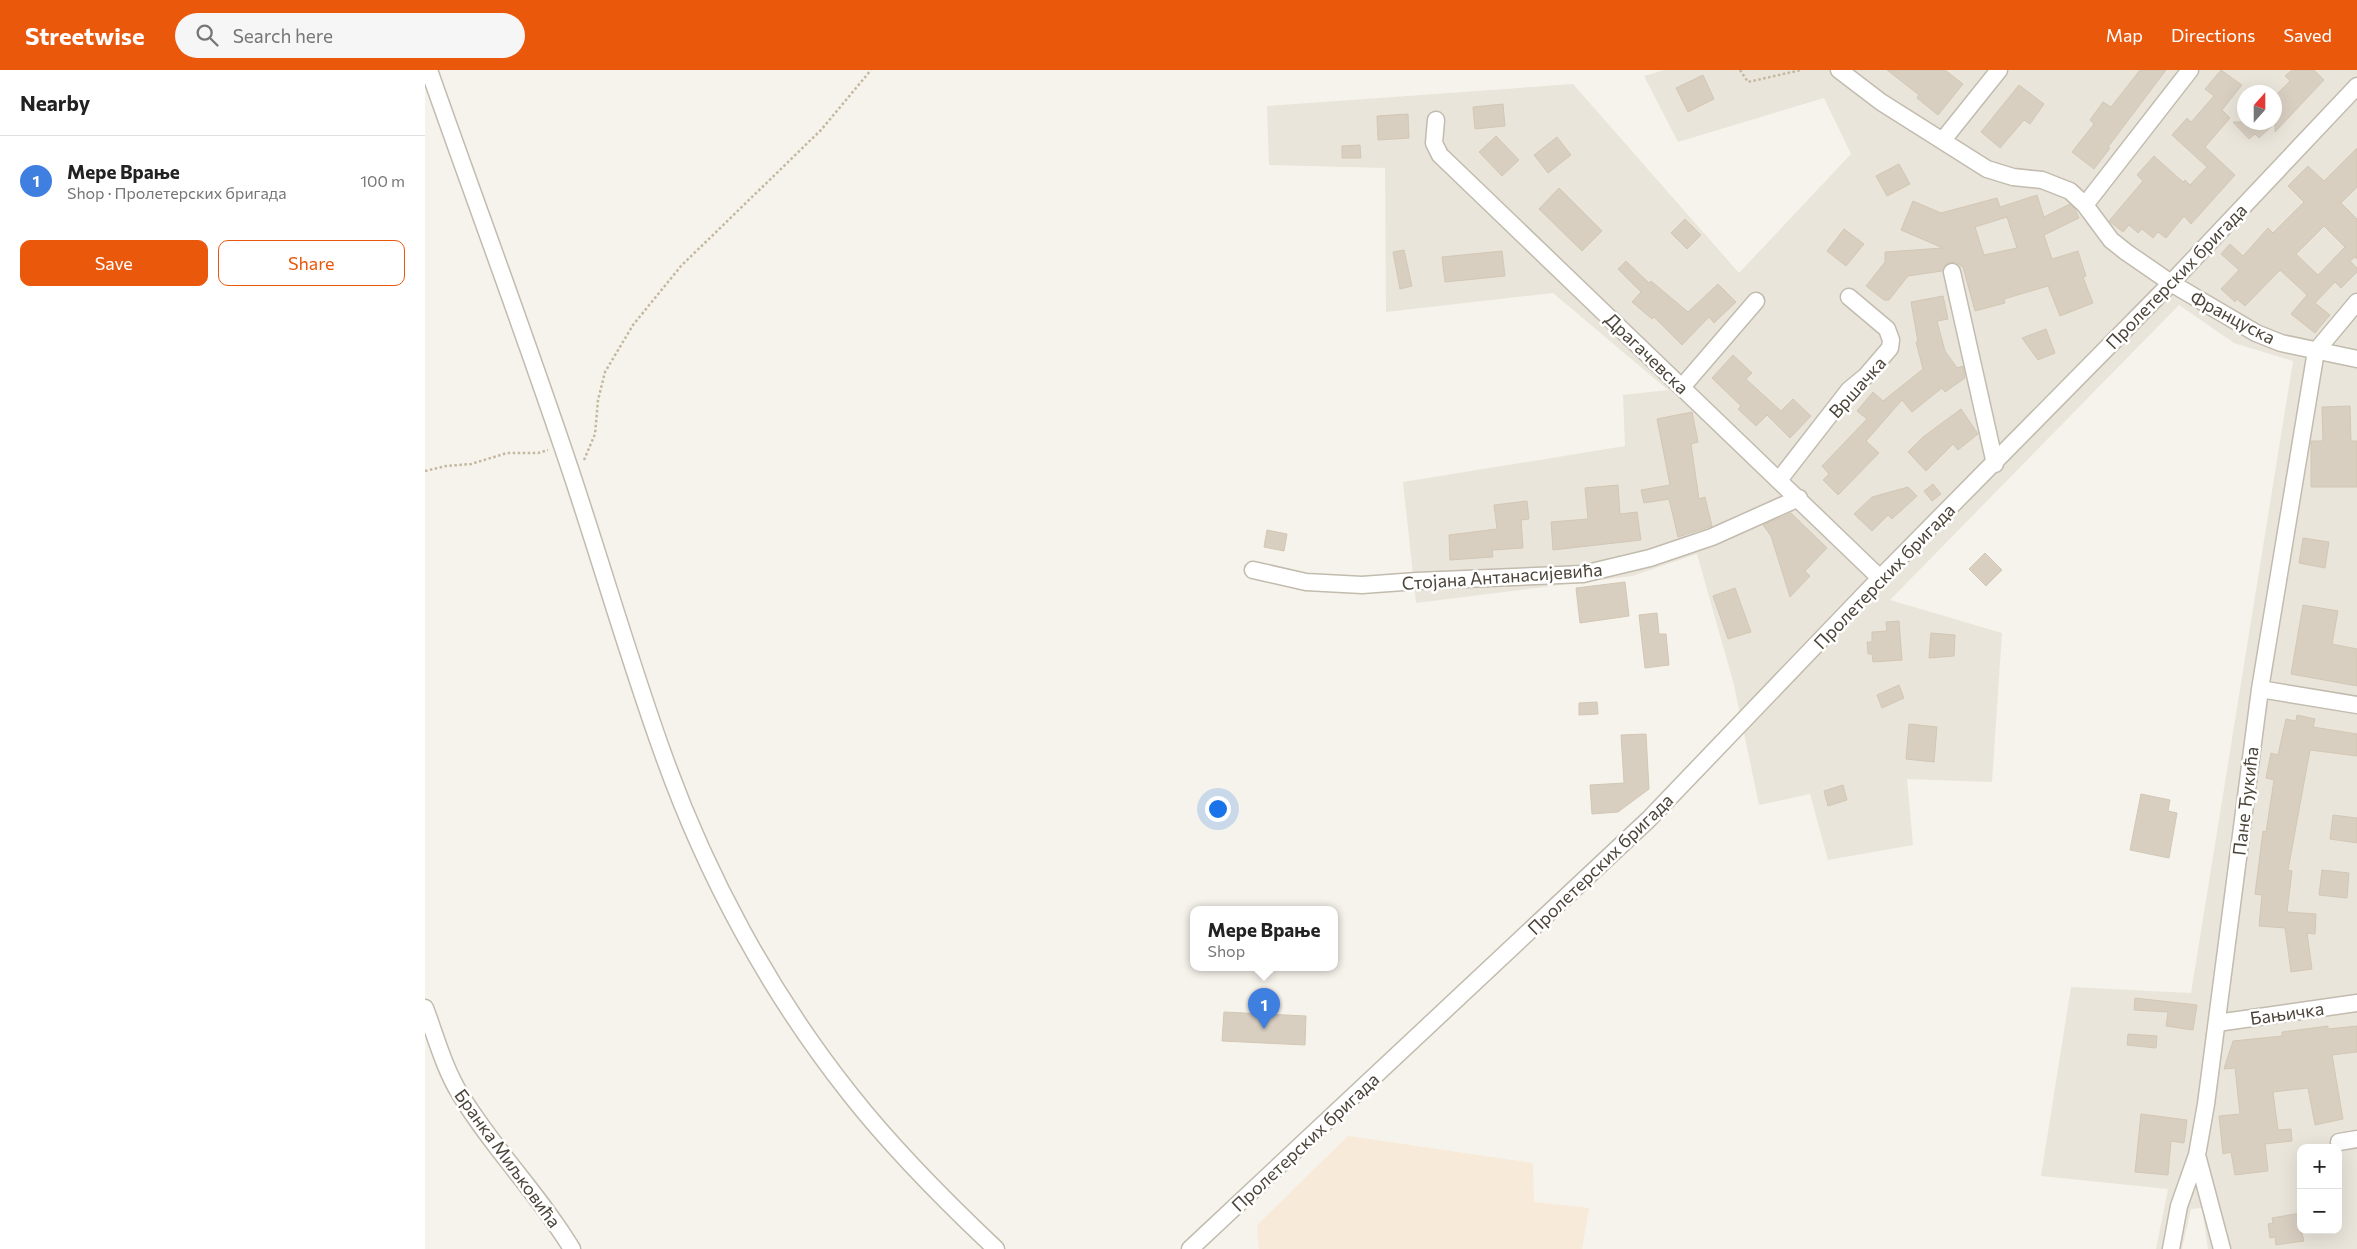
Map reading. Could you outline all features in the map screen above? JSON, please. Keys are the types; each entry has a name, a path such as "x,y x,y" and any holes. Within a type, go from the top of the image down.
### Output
{"street":[{"path":"429,70 569,468 663,753 702,849 755,954 782,999 849,1094 939,1196 996,1249"},
{"name":"Француска","path":"1839,70 1881,102 1987,169 2013,177 2042,180 2069,191 2085,205 2111,240 2171,283 2256,333 2281,343 2316,352 2357,358"},
{"path":"1943,140 1999,70"},
{"path":"2085,205 2189,70"},
{"name":"Пролетерских бригада","path":"1190,1249 1649,819 1880,578 1995,464 2171,283 2357,86"},
{"name":"Драгачевска","path":"1436,120 1434,143 1441,155 1880,578"},
{"path":"1952,272 1995,464"},
{"name":"Вршачка","path":"1779,480 1849,390 1866,376 1890,348 1891,340 1887,330 1849,297"},
{"path":"1682,387 1756,301"},
{"path":"2316,352 2357,302"},
{"name":"Пане Ђукића","path":"2222,1249 2197,1155 2217,1023 2260,689 2316,352"},
{"name":"Стојана Антанасијевића","path":"1253,570 1306,582 1362,585 1583,574 1650,558 1712,537 1799,498"},
{"path":"2260,689 2357,705"},
{"name":"Бањичка","path":"2217,1023 2357,1003"},
{"name":"Бранка Миљковића","path":"425,1008 459,1092 503,1155 539,1199 572,1249"},
{"path":"2339,1142 2357,1139"},
{"path":"2171,1249 2183,1192 2197,1155"},
{"path":"2183,1192 2196,1190 2209,1198"}],"path":[{"path":"569,468 585,458 591,447 595,434 598,400 605,372 617,349 650,302 681,266 821,130 871,70"},
{"path":"1740,70 1748,82 1801,70"},
{"path":"425,471 446,466 471,464 507,453 538,453 561,446"}],"shaded area":[{"path":"1664,70 2357,70 2357,1249 2208,1249 2202,1208 2191,1209 2182,1249 2156,1249 2168,1189 2041,1176 2071,987 2191,993 2293,361 2234,343 2179,305 1890,600 2002,633 1992,782 1907,779 1913,845 1828,860 1810,794 1759,805 1734,685 1697,554 1632,576 1416,603 1403,482 1625,446 1623,395 1668,390 1553,293 1386,312 1385,168 1269,165 1267,106 1573,84 1739,273 1851,154 1824,98 1678,142 1644,76"},
{"path":"1348,1136 1533,1163 1534,1202 1589,1208 1582,1249 1259,1249 1257,1225"}],"building":[{"path":"1887,70 1945,70 1963,84 1938,115 1917,98 1919,95"},
{"path":"2140,70 2166,70 2108,147 2110,148 2094,169 2072,152 2094,124 2090,120 2103,102 2111,107"},
{"path":"2221,70 2242,85 2237,85 2237,91 2222,110 2230,118 2205,147 2235,175 2191,224 2184,216 2166,238 2158,232 2153,238 2142,229 2138,233 2129,225 2123,232 2109,221 2143,181 2137,175 2154,156 2183,182 2185,180 2190,185 2207,167 2172,135 2187,118 2191,122 2214,96 2205,89"},
{"path":"2292,70 2314,70 2324,80 2282,125 2282,89 2290,81 2285,76"},
{"path":"1703,75 1714,99 1688,112 1676,88"},
{"path":"2019,85 2044,104 2030,124 2024,120 2000,148 1981,132"},
{"path":"1503,104 1505,126 1475,129 1473,107"},
{"path":"1408,114 1409,138 1378,140 1377,116"},
{"path":"2241,130 2268,130 2259,138 2255,134 2249,139"},
{"path":"1496,136 1519,160 1502,176 1479,152"},
{"path":"1557,137 1571,155 1548,173 1534,155"},
{"path":"1360,145 1361,158 1342,158 1342,146"},
{"path":"2357,148 2357,187 2341,203 2357,219 2357,259 2355,257 2350,261 2357,268 2357,272 2341,288 2335,282 2315,303 2330,315 2315,333 2291,314 2307,295 2280,270 2245,306 2237,299 2235,302 2221,289 2239,270 2221,254 2230,244 2243,256 2268,228 2273,233 2304,202 2288,186 2308,166 2324,181","holes":["2324,226 2345,247 2318,275 2296,254"]},
{"path":"1899,164 1910,184 1887,196 1876,176"},
{"path":"1559,188 1602,231 1582,251 1539,209"},
{"path":"2037,195 2044,217 2070,204 2075,209 2079,218 2044,235 2052,259 2078,251 2086,276 2083,277 2093,303 2060,316 2048,286 2004,299 2005,303 1975,311 1963,267 1955,262 1946,264 1942,271 1908,276 1889,300 1884,300 1866,286 1885,262 1885,252 1943,248 1901,230 1913,201 1941,213 1997,198 2000,207","holes":["2007,217 2017,248 1984,255 1975,227"]},
{"path":"1685,219 1701,235 1687,249 1671,233"},
{"path":"1844,229 1864,244 1846,266 1827,251"},
{"path":"1404,250 1412,286 1400,289 1393,252"},
{"path":"1502,251 1505,276 1445,282 1442,257"},
{"path":"1626,261 1649,283 1651,281 1688,312 1718,284 1736,302 1714,323 1709,317 1682,345 1654,317 1652,319 1632,302 1641,292 1618,269"},
{"path":"1943,296 1948,319 1937,321 1945,351 1957,368 1963,366 1965,378 1945,392 1942,388 1912,412 1902,400 1866,441 1879,453 1838,495 1823,480 1829,474 1822,466 1867,419 1857,411 1873,392 1883,401 1923,369 1916,342 1918,342 1911,302"},
{"path":"2046,329 2055,353 2038,360 2022,338"},
{"path":"1733,355 1752,373 1746,379 1781,411 1793,399 1811,416 1790,438 1767,415 1756,426 1738,409 1741,406 1712,378"},
{"path":"2350,406 2351,441 2357,441 2357,487 2311,487 2311,441 2323,441 2322,407"},
{"path":"1961,409 1978,434 1958,450 1953,444 1926,471 1908,452 1923,437"},
{"path":"1692,412 1698,442 1691,444 1699,499 1705,497 1712,526 1678,537 1669,499 1644,503 1641,490 1670,485 1657,419"},
{"path":"1933,484 1941,494 1932,501 1924,491"},
{"path":"1618,485 1620,514 1637,512 1641,540 1553,550 1551,522 1588,519 1585,488"},
{"path":"1908,487 1917,496 1892,519 1888,515 1872,531 1854,514 1872,497"},
{"path":"1527,501 1529,519 1521,520 1523,548 1492,550 1493,557 1450,560 1449,535 1497,529 1494,505"},
{"path":"1791,513 1827,548 1805,571 1810,576 1790,597 1771,536 1763,525"},
{"path":"1267,530 1287,534 1284,551 1264,547"},
{"path":"2303,538 2329,542 2325,568 2299,563"},
{"path":"1985,553 2002,570 1986,586 1969,569"},
{"path":"1625,582 1629,616 1580,623 1576,588"},
{"path":"1735,588 1751,632 1728,639 1713,596"},
{"path":"2303,605 2338,611 2332,644 2357,649 2357,686 2291,674"},
{"path":"1657,613 1659,634 1666,634 1669,665 1645,668 1639,615"},
{"path":"1899,621 1902,660 1873,662 1872,654 1868,654 1867,642 1872,642 1872,632 1887,631 1886,622"},
{"path":"1931,633 1955,635 1954,656 1929,658"},
{"path":"1899,685 1904,698 1882,708 1877,695"},
{"path":"1597,702 1598,714 1579,715 1579,703"},
{"path":"2297,715 2315,719 2313,727 2357,734 2357,756 2310,750 2288,870 2292,871 2287,912 2316,914 2315,934 2307,933 2312,969 2291,972 2285,928 2259,926 2262,895 2255,894 2263,831 2266,832 2274,780 2266,778 2271,753 2278,755 2286,719 2296,721"},
{"path":"1909,724 1937,727 1934,762 1906,759"},
{"path":"1646,734 1649,789 1618,812 1592,814 1590,785 1624,783 1621,735"},
{"path":"1843,785 1847,800 1828,806 1824,791"},
{"path":"2141,794 2170,800 2168,811 2177,813 2169,858 2130,850"},
{"path":"2333,815 2357,818 2357,843 2330,839"},
{"path":"2322,870 2349,873 2347,898 2319,895"},
{"path":"2135,998 2197,1005 2193,1030 2166,1026 2168,1012 2134,1010"},
{"path":"1224,1012 1306,1016 1305,1045 1222,1041"},
{"path":"2328,1026 2328,1029 2357,1026 2357,1052 2332,1055 2343,1119 2315,1125 2308,1088 2273,1092 2278,1130 2291,1129 2292,1141 2265,1144 2268,1171 2235,1175 2231,1152 2223,1154 2219,1116 2240,1114 2235,1068 2224,1069 2233,1041 2282,1036 2282,1032"},
{"path":"2128,1034 2157,1036 2156,1048 2127,1045"},
{"path":"2141,1114 2187,1120 2184,1143 2171,1141 2168,1175 2135,1172"},
{"path":"2297,1214 2297,1234 2302,1234 2304,1241 2276,1245 2275,1237 2270,1238 2268,1224 2273,1223 2272,1218"}],"place":[{"name":"Мере Врање","path":"1264,1029"}]}
